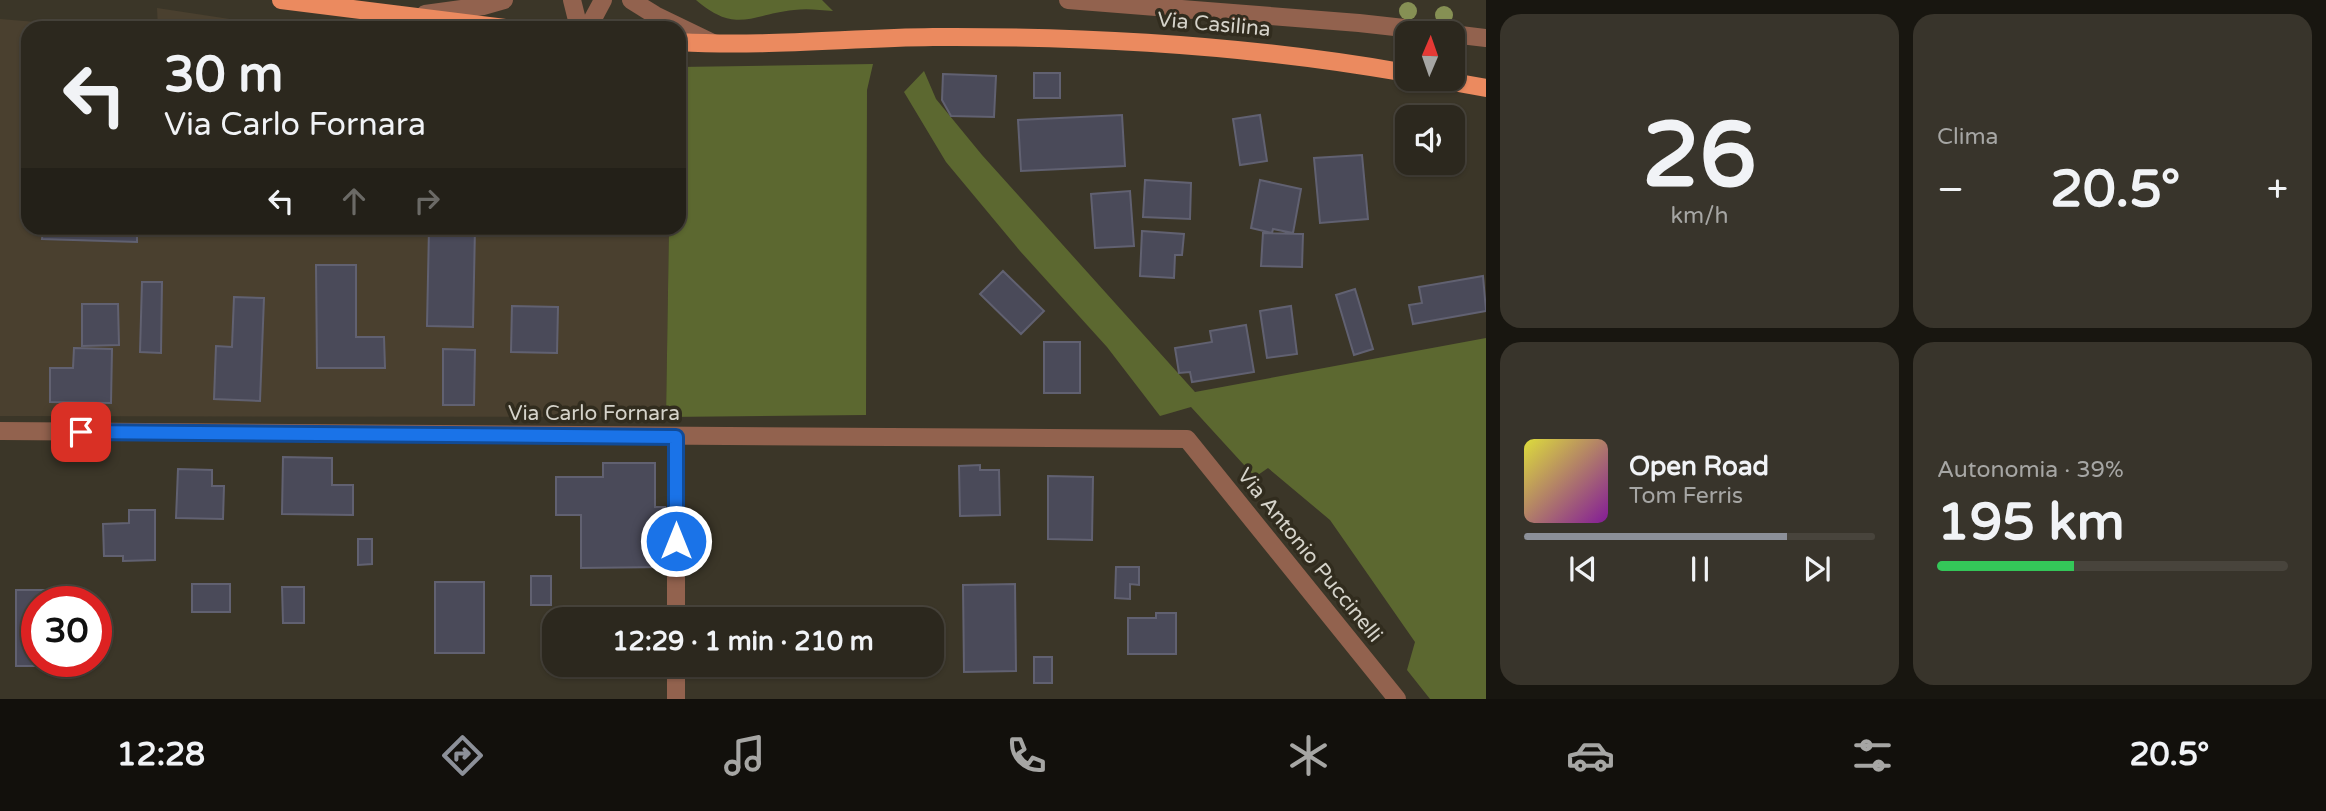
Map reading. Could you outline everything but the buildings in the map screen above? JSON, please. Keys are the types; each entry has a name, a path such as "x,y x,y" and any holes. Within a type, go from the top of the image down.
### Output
{"main road":[{"path":"281,0 441,21"},
{"name":"Via Casilina","path":"686,42 716,44 929,37 1087,38 1283,53 1395,72"},
{"path":"1465,84 1486,88"}],"street":[{"path":"396,16 457,11 505,0"},
{"path":"572,0 577,21"},
{"path":"592,21 603,0"},
{"path":"631,0 666,21"},
{"path":"1068,0 1395,27"},
{"path":"686,30 716,44"},
{"path":"1465,36 1486,38"},
{"name":"Via Carlo Fornara","path":"0,431 1188,439"},
{"path":"676,437 676,607"},
{"name":"Via Antonio Puccinelli","path":"1188,439 1397,699"},
{"path":"676,677 676,699"}],"shaded area":[{"path":"157,8 243,21 158,21"},
{"path":"0,19 24,21 21,21 21,235 669,235 666,417 0,416"}],"green space":[{"path":"696,0 822,0 833,11 799,9 743,20 722,17"},
{"path":"873,64 867,90 866,415 666,417 669,235 686,235 686,67"},
{"path":"924,71 936,99 982,155 1195,392 1486,338 1486,699 1430,699 1407,670 1415,642 1330,520 1268,468 1255,477 1191,407 1160,416 1107,347 1020,251 946,162 904,92"}],"route":[{"path":"81,432 676,437 676,541"}]}
